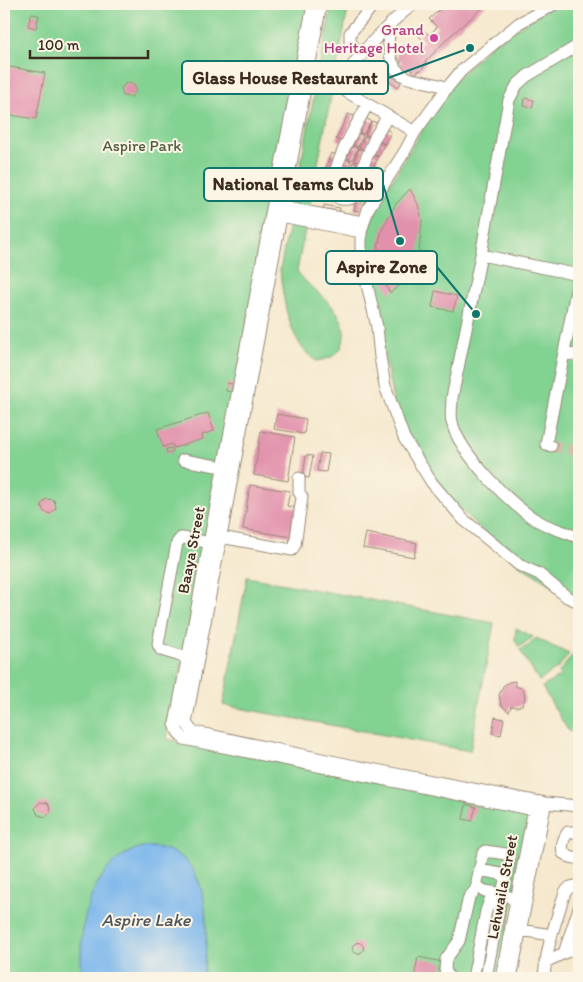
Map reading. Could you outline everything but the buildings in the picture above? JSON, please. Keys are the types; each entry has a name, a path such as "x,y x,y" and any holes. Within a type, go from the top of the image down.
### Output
{"street":[{"name":"Baaya Street","path":"314,4 300,92 213,538 192,660 186,723 191,730 540,806"},
{"name":"Baaya Street","path":"300,92 321,4"},
{"path":"412,4 374,40 346,75 342,84 347,92 416,132"},
{"path":"555,4 519,22 461,71 447,88 416,132 406,151 368,209 362,227 361,259 377,326 385,386 404,438 432,484 463,519 519,565 539,574 567,597 579,602"},
{"path":"361,56 350,42 350,33 368,6"},
{"path":"388,27 391,58 393,65 401,76 435,83 447,88"},
{"path":"579,45 527,76 517,85 509,100 481,256 452,398 452,422 467,451 487,476 518,507 539,522 579,538"},
{"path":"368,104 342,155 332,186 332,193 336,198 345,200 352,198 375,137 388,116"},
{"path":"277,211 362,227"},
{"path":"481,256 579,276 546,444 551,446"},
{"path":"564,353 579,356"},
{"path":"183,460 228,468"},
{"path":"192,660 161,650 158,644 177,543 181,538 213,538 292,550 295,544 302,497 298,492 298,478"},
{"name":"Baaya Street","path":"192,660 175,724 178,732 184,739 451,793 540,806"},
{"path":"540,806 579,806"},
{"name":"Lehwaila Street","path":"501,978 516,929 518,890 540,806"},
{"name":"Lehwaila Street","path":"511,978 516,929 540,806"},
{"path":"579,832 568,832 564,838 562,848 563,853 579,859"},
{"path":"473,978 493,907 500,893 510,859 506,854 484,851 477,882 478,887 482,890 500,893 518,890"},
{"path":"479,870 506,875"},
{"path":"544,978 545,962 551,935 565,892 570,887 579,885"},
{"path":"449,978 445,970 446,959 459,941 469,897 478,887"},
{"path":"500,893 516,902"},
{"path":"486,978 493,907"},
{"path":"564,953 579,908"},
{"path":"516,929 551,935"},
{"path":"545,962 579,946"}],"green space":[{"name":"Aspire Park","path":"9,4 309,4 167,739 531,812 498,978 4,978 4,29"},
{"path":"332,4 349,4 297,271 329,302 341,320 344,331 343,343 339,351 329,358 316,361 304,350 298,341 290,322 284,301 280,270"},
{"path":"555,4 579,4 579,602 519,565 432,483 395,411 361,232 447,88 492,44"},
{"path":"247,577 494,623 470,751 223,705"},
{"path":"516,628 533,637 519,647 515,640"},
{"path":"536,638 569,654 558,668 539,681 520,650 528,646"},
{"path":"573,655 579,658 579,726 569,732 542,687 560,676 559,672"}],"water":[{"name":"Aspire Lake","path":"142,847 166,849 183,859 195,874 202,892 206,914 203,978 82,978 81,959 85,920 90,901 98,883 109,867 124,855"}],"tunnel":[{"path":"551,446 579,451"}],"place":[{"name":"Grand Heritage Hotel","path":"434,38"},
{"name":"Glass House Restaurant","path":"470,48"},
{"name":"National Teams Club","path":"400,241"},
{"name":"Aspire Zone","path":"476,314"}]}
